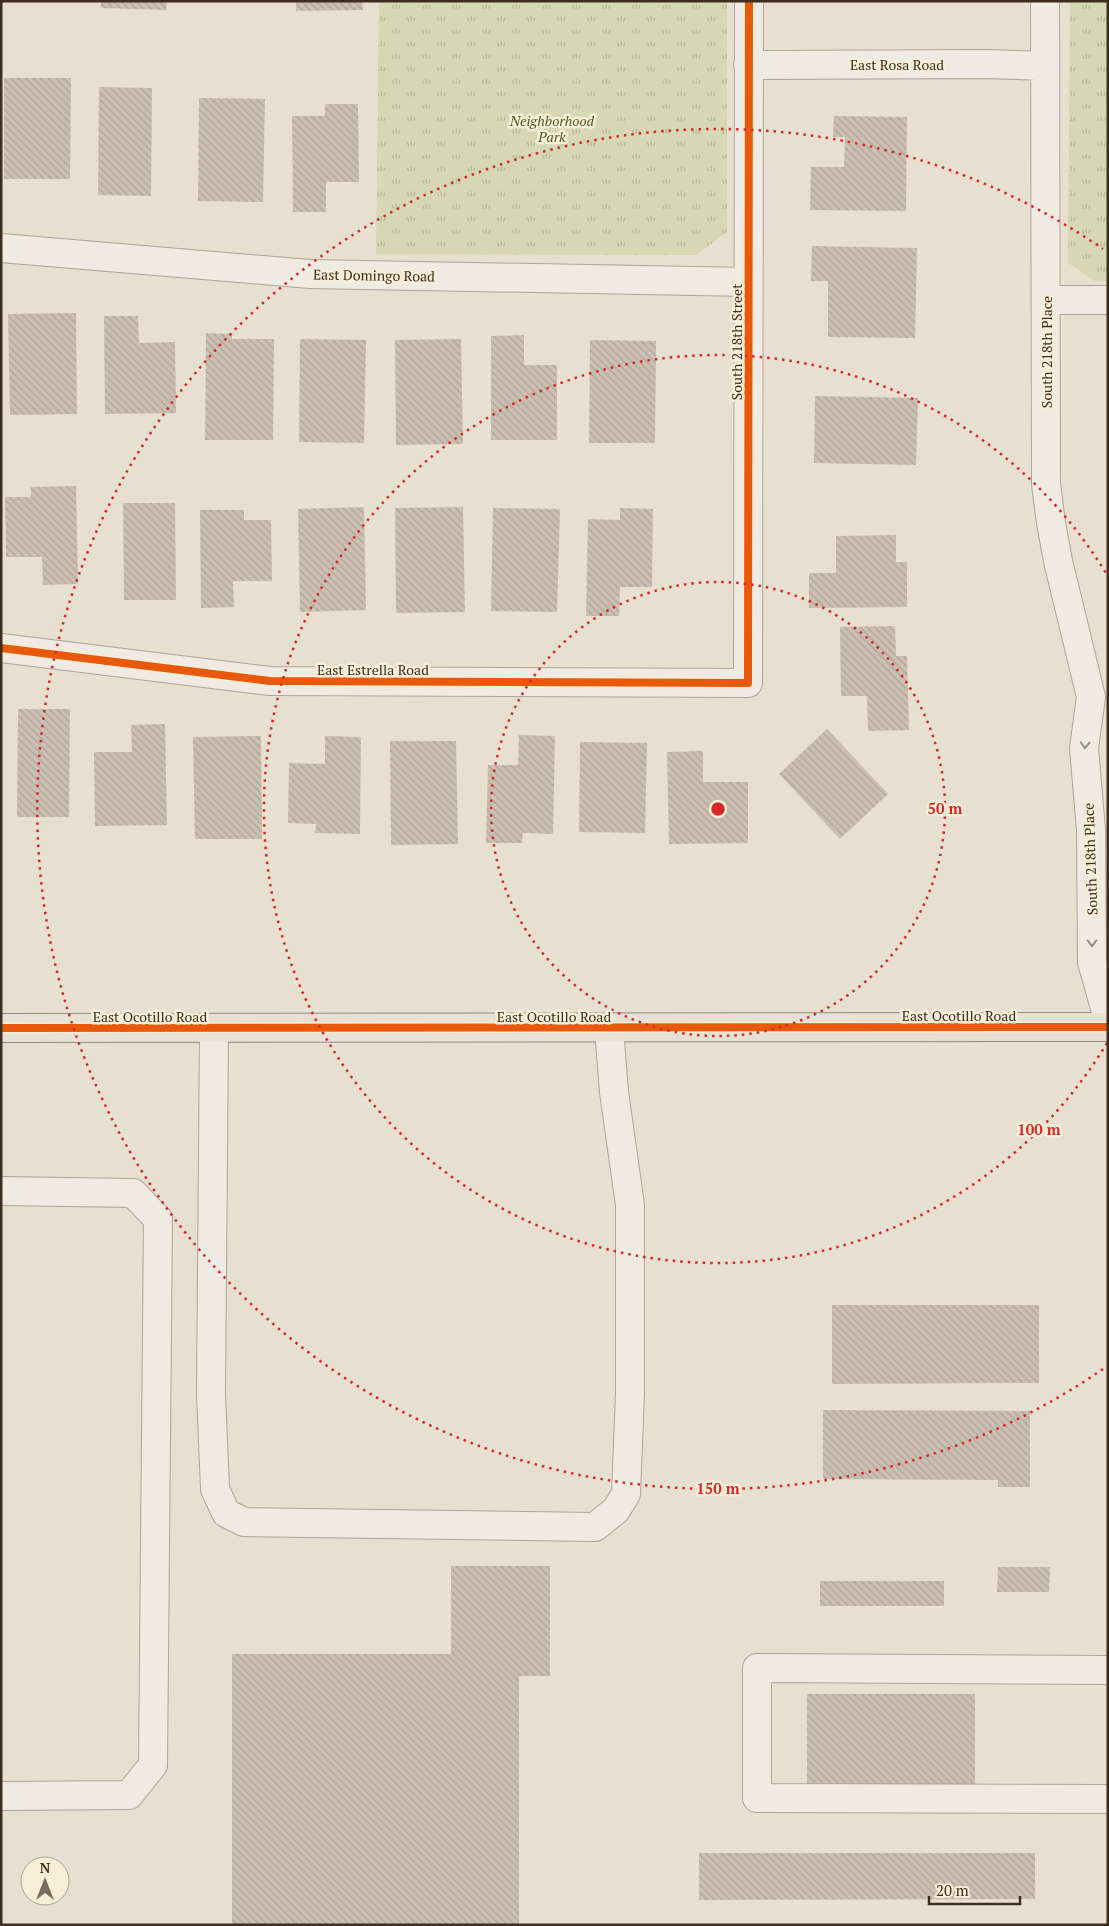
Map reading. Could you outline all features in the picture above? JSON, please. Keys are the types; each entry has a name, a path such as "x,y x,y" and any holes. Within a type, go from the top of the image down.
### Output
{"main road":[{"name":"East Ocotillo Road","path":"1,1028 1108,1027"}],"street":[{"name":"South 218th Street","path":"748,683 749,1"},
{"name":"South 218th Place","path":"1045,1 1046,484 1058,561 1100,707 1084,748 1091,830 1092,962 1108,1019"},
{"name":"East Rosa Road","path":"748,65 984,64 1045,66"},
{"name":"East Domingo Road","path":"1,248 310,274 748,282"},
{"path":"1046,300 1108,300"},
{"name":"East Estrella Road","path":"1,648 270,681 748,683"},
{"path":"214,1029 211,1394 216,1489 226,1513 244,1522 595,1527 616,1510 626,1494 630,1393 630,1205 614,1092 609,1028"},
{"path":"1,1191 133,1193 158,1219 153,1765 129,1795 1,1796"},
{"path":"1108,1670 757,1668 756,1788 756,1798 1108,1799"}],"green space":[{"name":"Neighborhood Park","path":"379,1 727,1 727,232 696,255 376,254"},
{"path":"1070,1 1108,1 1108,281 1095,281 1068,263"}],"building":[{"path":"101,1 167,1 166,10 101,8"},
{"path":"296,1 362,1 363,10 296,11"},
{"path":"4,78 71,78 70,179 4,179"},
{"path":"99,87 152,88 151,196 98,195"},
{"path":"199,98 265,99 263,202 198,201"},
{"path":"325,104 358,104 359,182 326,182 326,212 293,212 292,116 325,116"},
{"path":"834,116 907,117 906,211 810,210 811,167 844,167 845,137 833,137"},
{"path":"812,246 917,248 915,338 828,337 828,281 811,281"},
{"path":"76,313 77,414 10,415 8,314"},
{"path":"104,316 138,316 139,343 175,342 176,413 105,414"},
{"path":"206,333 232,334 232,339 274,339 273,440 205,440"},
{"path":"524,335 524,365 557,365 557,440 491,440 491,336"},
{"path":"300,339 366,340 364,443 299,442"},
{"path":"461,339 463,444 396,445 395,340"},
{"path":"590,340 656,341 655,443 589,443"},
{"path":"815,396 918,398 916,465 814,463"},
{"path":"76,486 78,584 43,585 42,557 6,557 5,497 31,497 31,487"},
{"path":"123,503 175,503 176,600 124,600"},
{"path":"364,507 366,610 300,612 298,509"},
{"path":"463,507 465,612 396,613 395,508"},
{"path":"493,508 560,509 557,612 491,611"},
{"path":"620,508 653,509 652,587 620,587 619,616 586,616 588,519 620,520"},
{"path":"200,510 244,510 244,520 271,520 272,581 233,581 234,607 201,608"},
{"path":"896,535 896,562 907,562 907,607 809,608 809,573 836,573 836,536"},
{"path":"895,626 896,656 907,656 909,730 868,731 867,696 841,696 840,627"},
{"path":"18,709 70,709 69,817 17,817"},
{"path":"165,724 167,825 95,826 94,752 132,752 131,725"},
{"path":"827,729 888,794 840,839 779,774"},
{"path":"519,735 555,736 553,834 523,833 522,843 486,843 488,765 518,765"},
{"path":"261,736 262,839 195,839 193,737"},
{"path":"325,736 361,737 360,834 315,833 316,824 288,823 289,763 325,764"},
{"path":"390,741 456,741 458,844 391,845"},
{"path":"580,742 647,743 645,833 579,832"},
{"path":"703,751 703,782 748,782 748,843 669,844 667,752"},
{"path":"832,1305 1039,1305 1039,1383 832,1384"},
{"path":"823,1410 1030,1411 1030,1487 998,1487 998,1480 823,1479"},
{"path":"451,1566 550,1566 550,1676 519,1676 519,1925 232,1925 232,1654 451,1654"},
{"path":"998,1567 1050,1567 1049,1592 997,1592"},
{"path":"820,1581 944,1581 944,1606 820,1606"},
{"path":"807,1694 975,1694 975,1785 807,1784"},
{"path":"699,1853 1035,1853 1035,1899 699,1900"}],"cycle path":[{"path":"1,648 270,681 748,683 749,1"},
{"path":"1,1028 1108,1027"}]}
